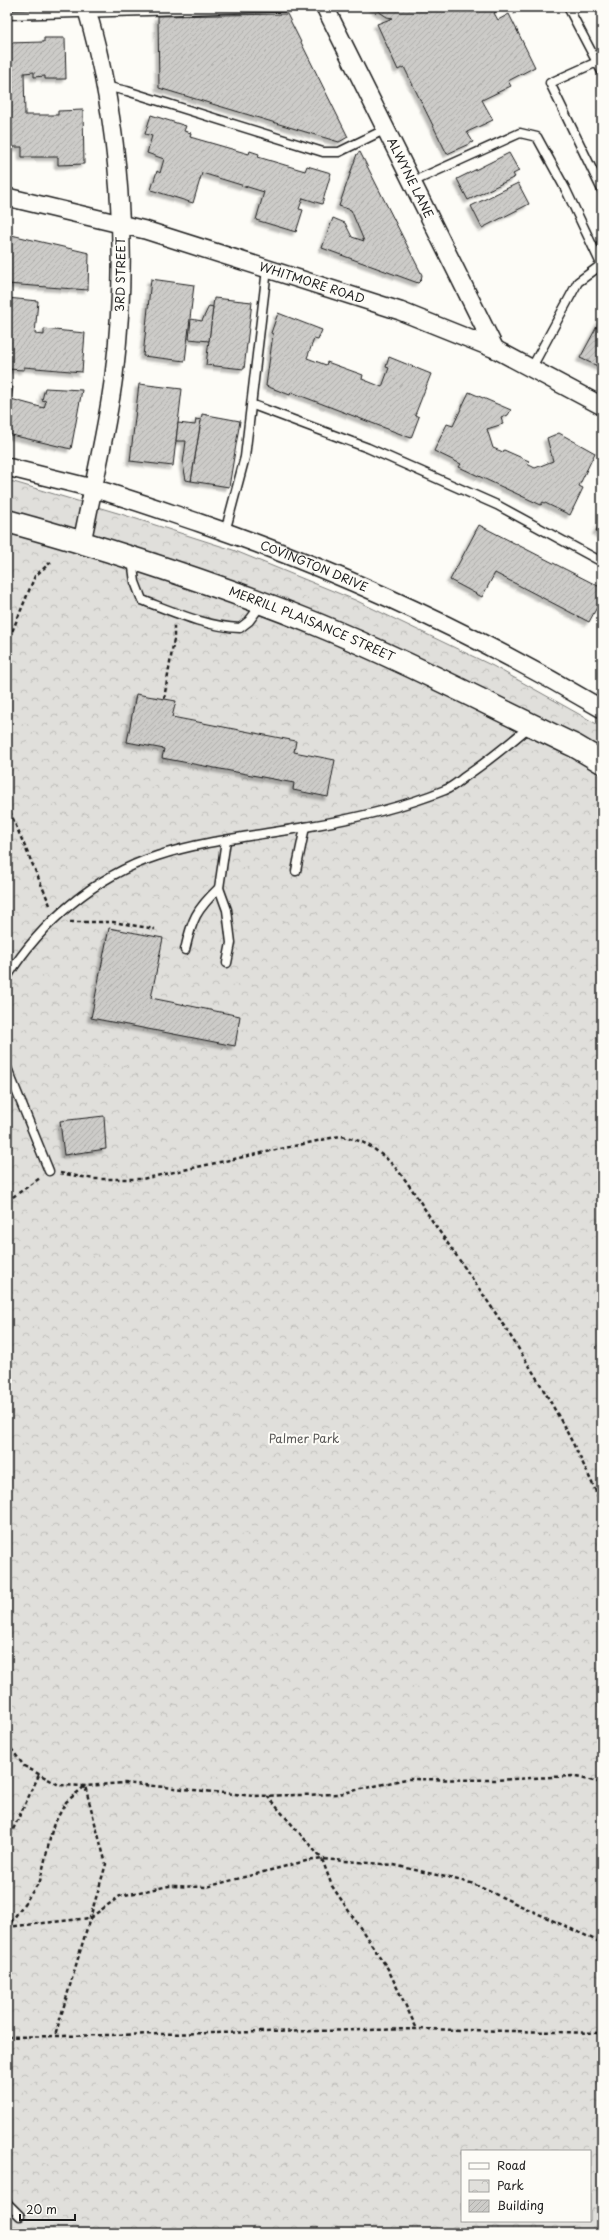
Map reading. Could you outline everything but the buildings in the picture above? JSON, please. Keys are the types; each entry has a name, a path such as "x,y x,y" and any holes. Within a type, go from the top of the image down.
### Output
{"street":[{"name":"ALWYNE LANE","path":"325,7 495,349"},
{"name":"3RD STREET","path":"82,542 114,374 120,298 120,224 116,160 104,86 87,10"},
{"name":"WHITMORE ROAD","path":"7,197 120,224 400,311 495,349 602,406"},
{"name":"COVINGTON DRIVE","path":"7,467 93,488 225,532 301,560 417,610 518,662 602,709"},
{"name":"MERRILL PLAISANCE STREET","path":"7,521 131,557 262,604 395,659 575,746 602,762"}],"lane":[{"path":"7,15 87,10 289,7"},
{"path":"577,7 570,11 602,72"},
{"path":"597,62 550,83 602,190"},
{"path":"104,86 134,93 323,152 338,152 386,129"},
{"path":"412,182 520,132 537,137 566,190 601,265 578,282 531,369"},
{"path":"225,532 245,457 253,405 267,269"},
{"path":"253,405 368,448 497,506 602,562"},
{"path":"131,557 135,582 142,600 222,628 240,628 249,621 262,604"},
{"path":"7,977 21,955 56,916 86,892 131,867 157,856 226,840 305,827 375,813 447,789 489,760 531,725"},
{"path":"296,871 305,827"},
{"path":"226,840 219,888 227,910 231,943 226,963"},
{"path":"185,950 191,924 194,918 208,899 219,888"},
{"path":"7,1068 49,1171"},
{"path":"7,2203 20,2216"}],"path":[{"path":"511,7 515,14"},
{"path":"7,644 35,576 51,562"},
{"path":"164,699 174,639 173,611"},
{"path":"7,805 42,889 56,916 62,922 113,922 155,929"},
{"path":"7,1201 49,1171 94,1179 142,1179 340,1136 353,1138 379,1152 403,1177 496,1312 573,1442 602,1506"},
{"path":"7,1743 24,1766 59,1785 85,1786 124,1783 267,1796 339,1794 406,1778 494,1780 572,1776 602,1783"},
{"path":"7,1842 40,1775"},
{"path":"55,2036 106,1864 85,1786"},
{"path":"8,1928 40,1881 53,1826 56,1820 66,1802 85,1786"},
{"path":"267,1796 322,1859 332,1886 388,1969 417,2030"},
{"path":"8,1928 90,1918 120,1896 169,1886 206,1887 306,1861 322,1859 394,1865 471,1883 602,1943"},
{"path":"7,2037 417,2030 602,2033"}],"green space":[{"name":"Palmer Park","path":"7,480 121,514 233,550 355,600 493,666 602,727 602,2233 7,2233"}]}
